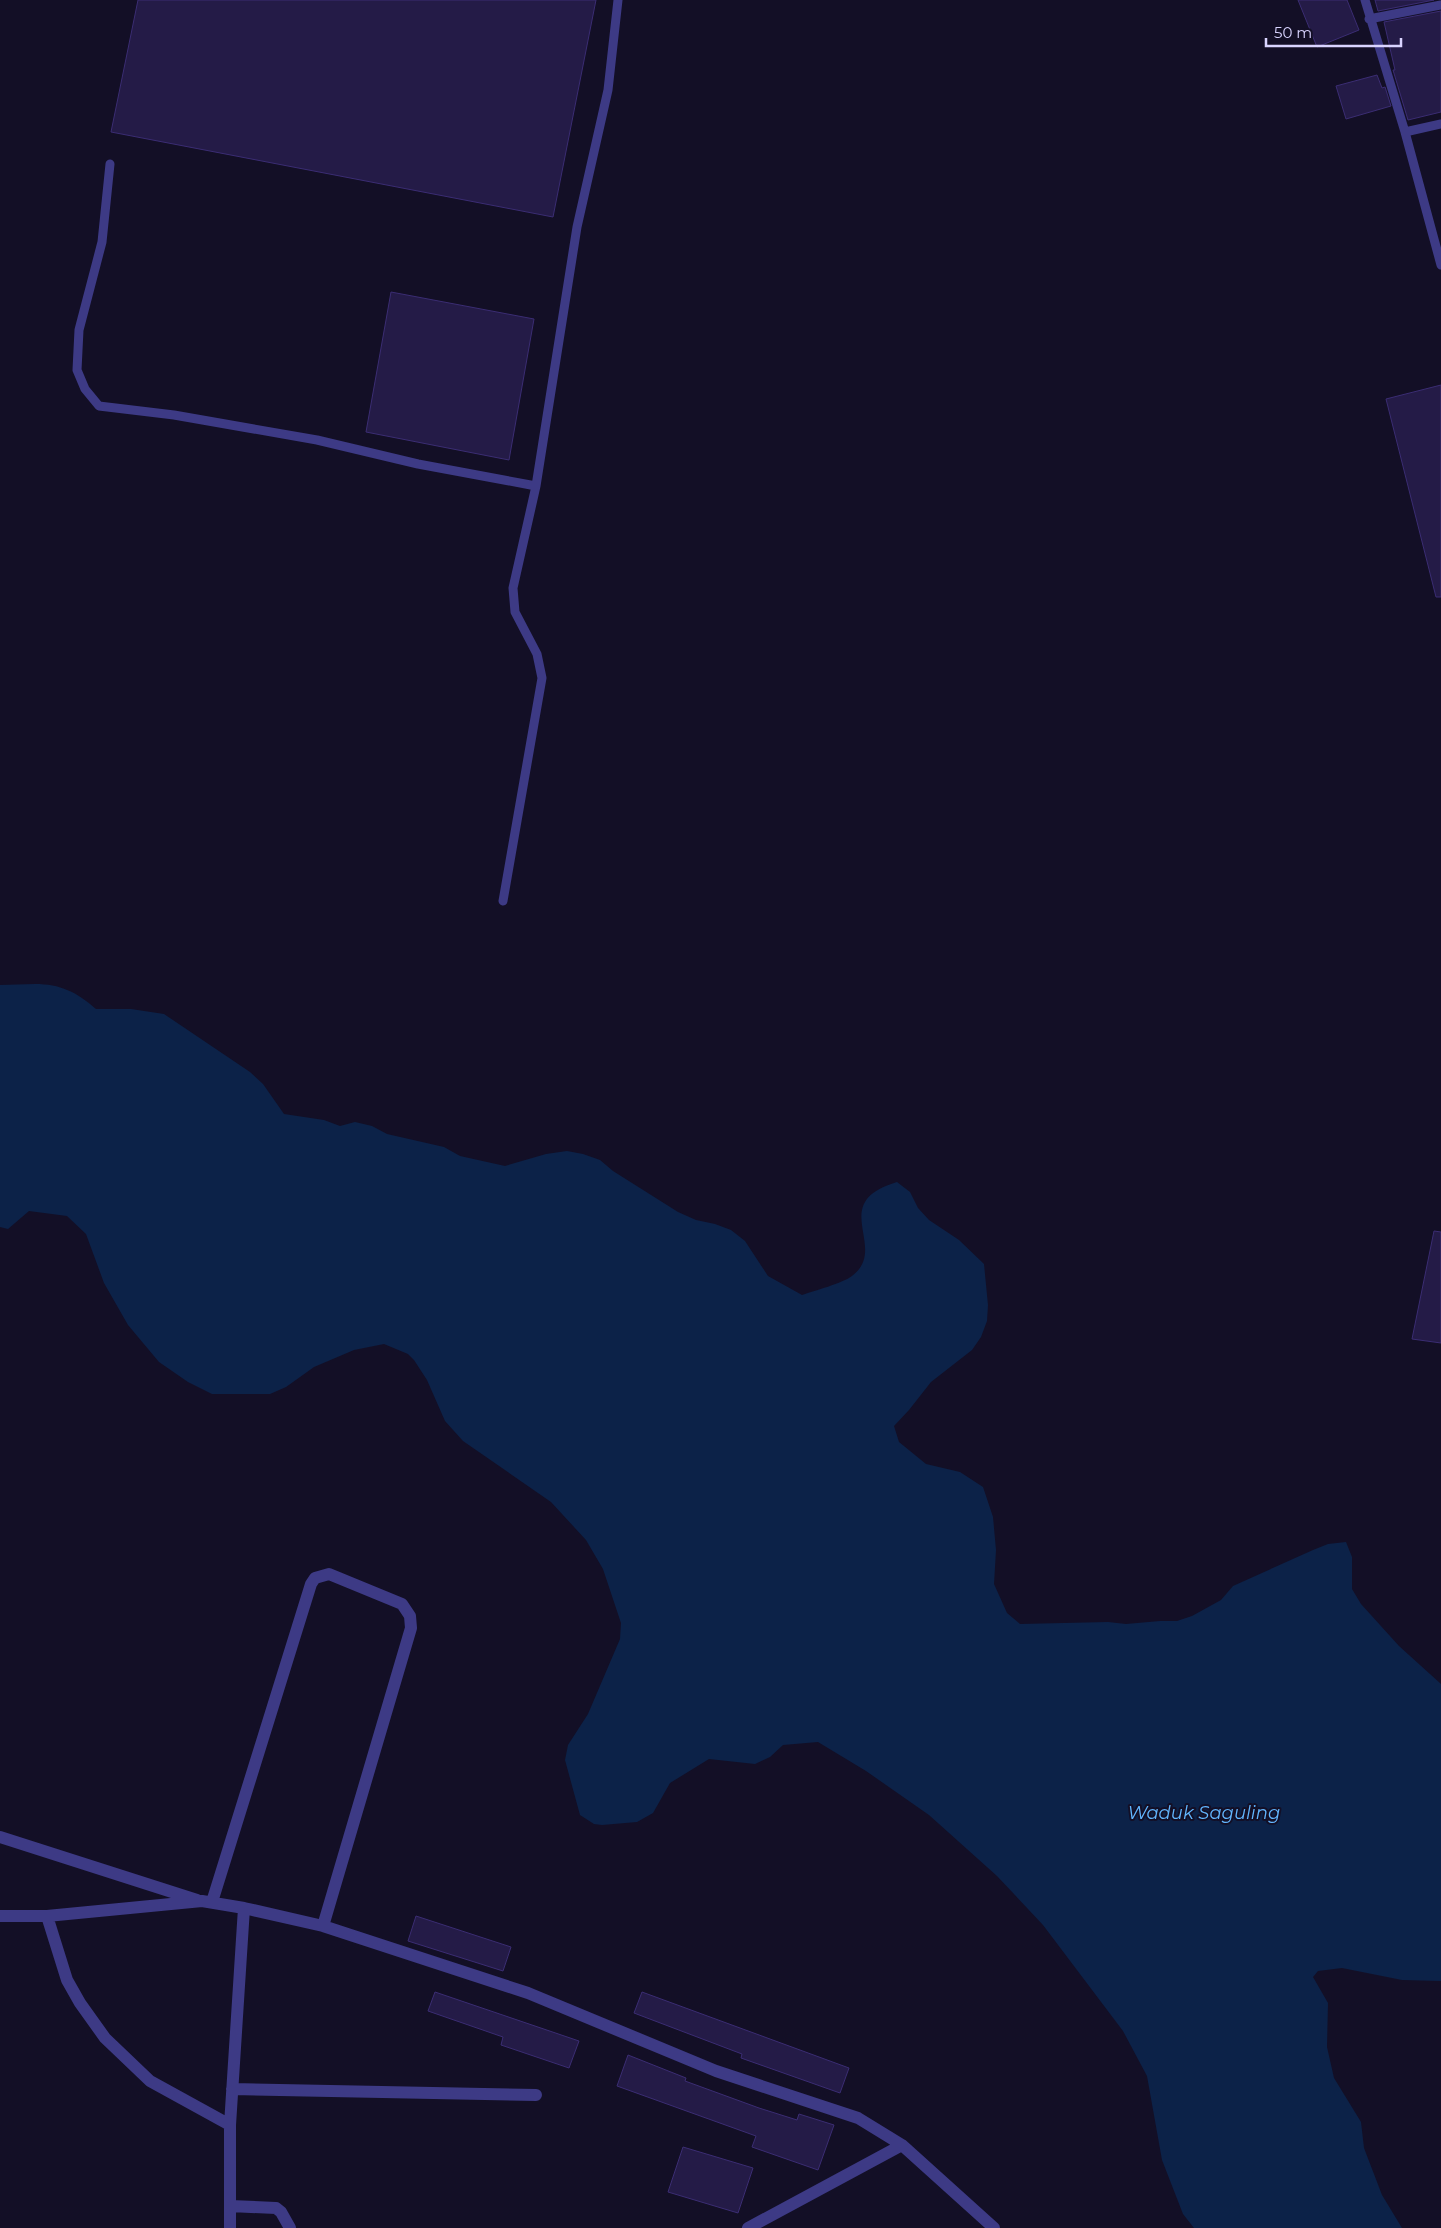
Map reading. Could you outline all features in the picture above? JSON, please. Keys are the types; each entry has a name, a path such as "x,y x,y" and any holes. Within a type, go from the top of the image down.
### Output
{"street":[{"path":"207,1901 311,1584 315,1578 322,1574 329,1574 402,1604 410,1616 411,1628 323,1926"},
{"path":"0,1837 207,1901 323,1926 528,1993 716,2071 858,2118 902,2145 994,2228"},
{"path":"0,1916 47,1916 207,1901"},
{"path":"230,2228 230,2126 244,1908"},
{"path":"47,1916 68,1980 80,2003 105,2038 150,2081 230,2126"},
{"path":"232,2089 536,2095"},
{"path":"748,2228 902,2145"},
{"path":"230,2206 276,2208 281,2212 290,2228"}],"lane":[{"path":"503,901 542,678 537,654 515,612 513,588 536,486 577,228 608,90 618,0"},
{"path":"1365,0 1369,19 1405,132 1441,265"},
{"path":"1369,19 1441,5"},
{"path":"1405,132 1441,124"},
{"path":"110,164 102,242 79,330 78,370 85,389 99,406 174,415 317,440 418,464 536,486"}],"water":[{"name":"Waduk Saguling","path":"44,984 68,990 96,1009 131,1009 164,1014 250,1072 263,1084 284,1114 324,1120 340,1126 355,1122 372,1126 387,1134 444,1147 460,1156 505,1166 546,1154 567,1151 600,1160 613,1171 678,1212 696,1220 731,1230 745,1241 768,1276 802,1295 852,1276 862,1264 865,1252 862,1213 865,1201 876,1191 897,1182 910,1192 918,1208 929,1220 959,1240 984,1264 988,1305 987,1321 981,1337 972,1350 931,1382 894,1426 899,1442 926,1464 960,1472 983,1487 993,1517 996,1550 994,1584 1007,1613 1020,1624 1108,1622 1126,1624 1177,1621 1192,1616 1221,1600 1233,1586 1328,1544 1346,1542 1352,1557 1352,1589 1361,1604 1399,1646 1441,1684 1441,1981 1402,1980 1342,1968 1318,1971 1313,1977 1328,2003 1327,2047 1334,2078 1361,2122 1364,2148 1382,2195 1402,2228 1194,2228 1183,2214 1162,2160 1147,2076 1123,2031 1043,1925 997,1876 929,1815 866,1771 818,1742 783,1745 770,1757 755,1764 709,1759 670,1783 653,1813 637,1822 602,1825 594,1824 580,1815 565,1760 568,1745 588,1714 620,1639 621,1623 603,1569 586,1540 551,1502 463,1441 445,1421 427,1380 414,1360 408,1354 384,1344 354,1350 314,1367 286,1387 270,1394 212,1394 188,1382 159,1362 128,1325 104,1283 86,1234 67,1216 29,1211 8,1229 0,1227 0,985"}],"building":[{"path":"138,0 596,0 553,217 111,132"},
{"path":"1298,0 1347,0 1359,30 1317,47"},
{"path":"1375,0 1434,0 1378,11"},
{"path":"1441,11 1441,112 1408,120 1393,70 1395,70 1384,22"},
{"path":"1377,75 1382,88 1385,87 1391,106 1346,119 1336,86"},
{"path":"391,292 534,319 509,460 366,432"},
{"path":"1441,385 1441,597 1436,597 1386,399"},
{"path":"1434,1231 1441,1232 1441,1343 1412,1339"},
{"path":"416,1916 511,1947 503,1971 408,1941"},
{"path":"435,1992 579,2041 569,2068 501,2045 503,2037 428,2011"},
{"path":"642,1992 849,2068 840,2093 741,2058 742,2054 634,2013"},
{"path":"628,2055 686,2078 685,2081 759,2108 797,2120 799,2114 834,2125 818,2170 752,2147 756,2136 617,2086"},
{"path":"683,2147 753,2168 738,2213 668,2192"}]}
